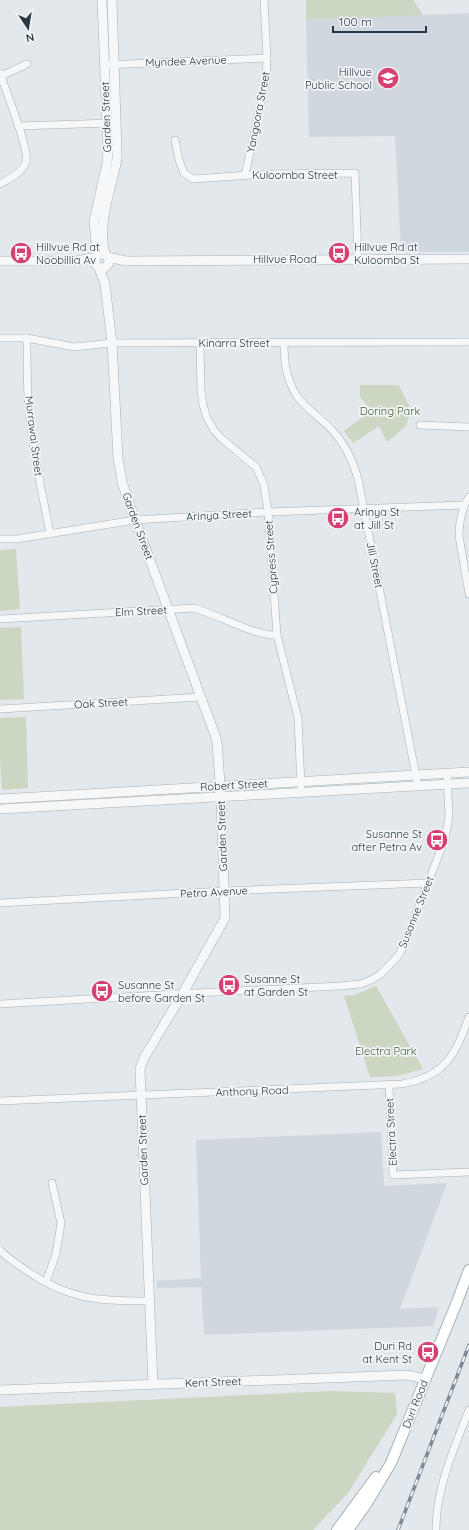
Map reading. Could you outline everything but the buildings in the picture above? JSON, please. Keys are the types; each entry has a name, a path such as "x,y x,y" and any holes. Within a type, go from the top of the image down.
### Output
{"main road":[{"name":"Duri Road","path":"348,1530 392,1462 469,1270"},
{"name":"Duri Road","path":"336,1530 363,1496 386,1461 397,1448"}],"street":[{"name":"Garden Street","path":"102,0 104,65 117,159 103,228 102,261 112,343 119,466 122,482 135,520 217,742 221,796 225,910 223,922 142,1064 140,1075 153,1384"},
{"name":"Garden Street","path":"111,123 114,64 112,0"},
{"name":"Yangoora Street","path":"245,175 266,81 267,58 264,0"},
{"name":"Myndee Avenue","path":"104,65 267,58"},
{"path":"0,184 19,171 26,162 25,147 1,74 27,64"},
{"path":"18,126 111,123"},
{"name":"Kuloomba Street","path":"175,140 179,160 184,173 193,178 245,175 355,173 358,259"},
{"name":"Hillvue Road","path":"0,261 469,259"},
{"name":"Kinarra Street","path":"0,338 27,338 74,347 112,343 469,342"},
{"name":"Murrawai Street","path":"27,338 28,397 32,431 36,462 50,533"},
{"name":"Jill Street","path":"284,342 284,363 292,386 298,397 332,430 344,446 356,471 365,510 418,786"},
{"name":"Cypress Street","path":"200,343 201,390 207,418 221,438 256,467 264,485 268,512 276,635 298,718 302,792"},
{"path":"420,425 469,427"},
{"path":"469,497 464,505 459,529 469,594"},
{"name":"Arinya Street","path":"0,540 17,539 135,520 268,512 365,510 464,505"},
{"name":"Elm Street","path":"0,619 194,608 206,611 269,636 276,635"},
{"name":"Oak Street","path":"0,709 201,697"},
{"name":"Robert Street","path":"0,799 469,772"},
{"name":"Susanne Street","path":"0,1004 183,993 340,986 361,984 373,979 381,974 398,956 445,840 449,817 447,773"},
{"name":"Robert Street","path":"0,809 469,783"},
{"name":"Petra Avenue","path":"0,903 224,891 428,883"},
{"name":"Anthony Road","path":"0,1101 389,1086 412,1082 424,1079 443,1066 456,1048 469,1017"},
{"name":"Electra Street","path":"389,1086 394,1175 469,1172"},
{"path":"46,1282 56,1254 61,1223 52,1183"},
{"path":"1,1254 31,1274 72,1294 110,1301 149,1301"},
{"name":"Kent Street","path":"0,1390 407,1375 425,1379"},
{"path":"436,1530 439,1496 444,1477 469,1410"}],"shaded area":[{"name":"Hillvue Public School","path":"469,13 469,252 401,252 395,136 309,137 306,20"},
{"path":"381,1132 384,1186 447,1183 400,1309 439,1307 433,1326 204,1335 201,1287 157,1288 157,1281 201,1278 196,1140"}],"green space":[{"path":"306,0 413,0 423,15 306,20"},
{"name":"Doring Park","path":"360,385 399,385 413,414 408,419 407,425 387,442 379,426 353,443 344,431 372,410 360,397"},
{"path":"16,549 20,609 0,611 0,550"},
{"path":"21,627 24,699 0,700 0,628"},
{"path":"26,717 28,788 2,790 0,718"},
{"name":"Electra Park","path":"376,986 423,1069 396,1076 370,1077 344,996 354,995"},
{"path":"330,1391 395,1393 397,1414 348,1493 313,1530 0,1530 0,1407"}],"railway":[{"path":"398,1530 469,1345"}],"place":[{"name":"Hillvue Public School","path":"388,78"},
{"name":"Hillvue Rd at Noobillia Av","path":"21,253"},
{"name":"Hillvue Rd at Kuloomba St","path":"339,253"},
{"name":"Arinya St at Jill St","path":"338,518"},
{"name":"Susanne St after Petra Av","path":"437,840"},
{"name":"Susanne St at Garden St","path":"229,985"},
{"name":"Susanne St before Garden St","path":"102,991"},
{"name":"Duri Rd at Kent St","path":"428,1352"}]}
